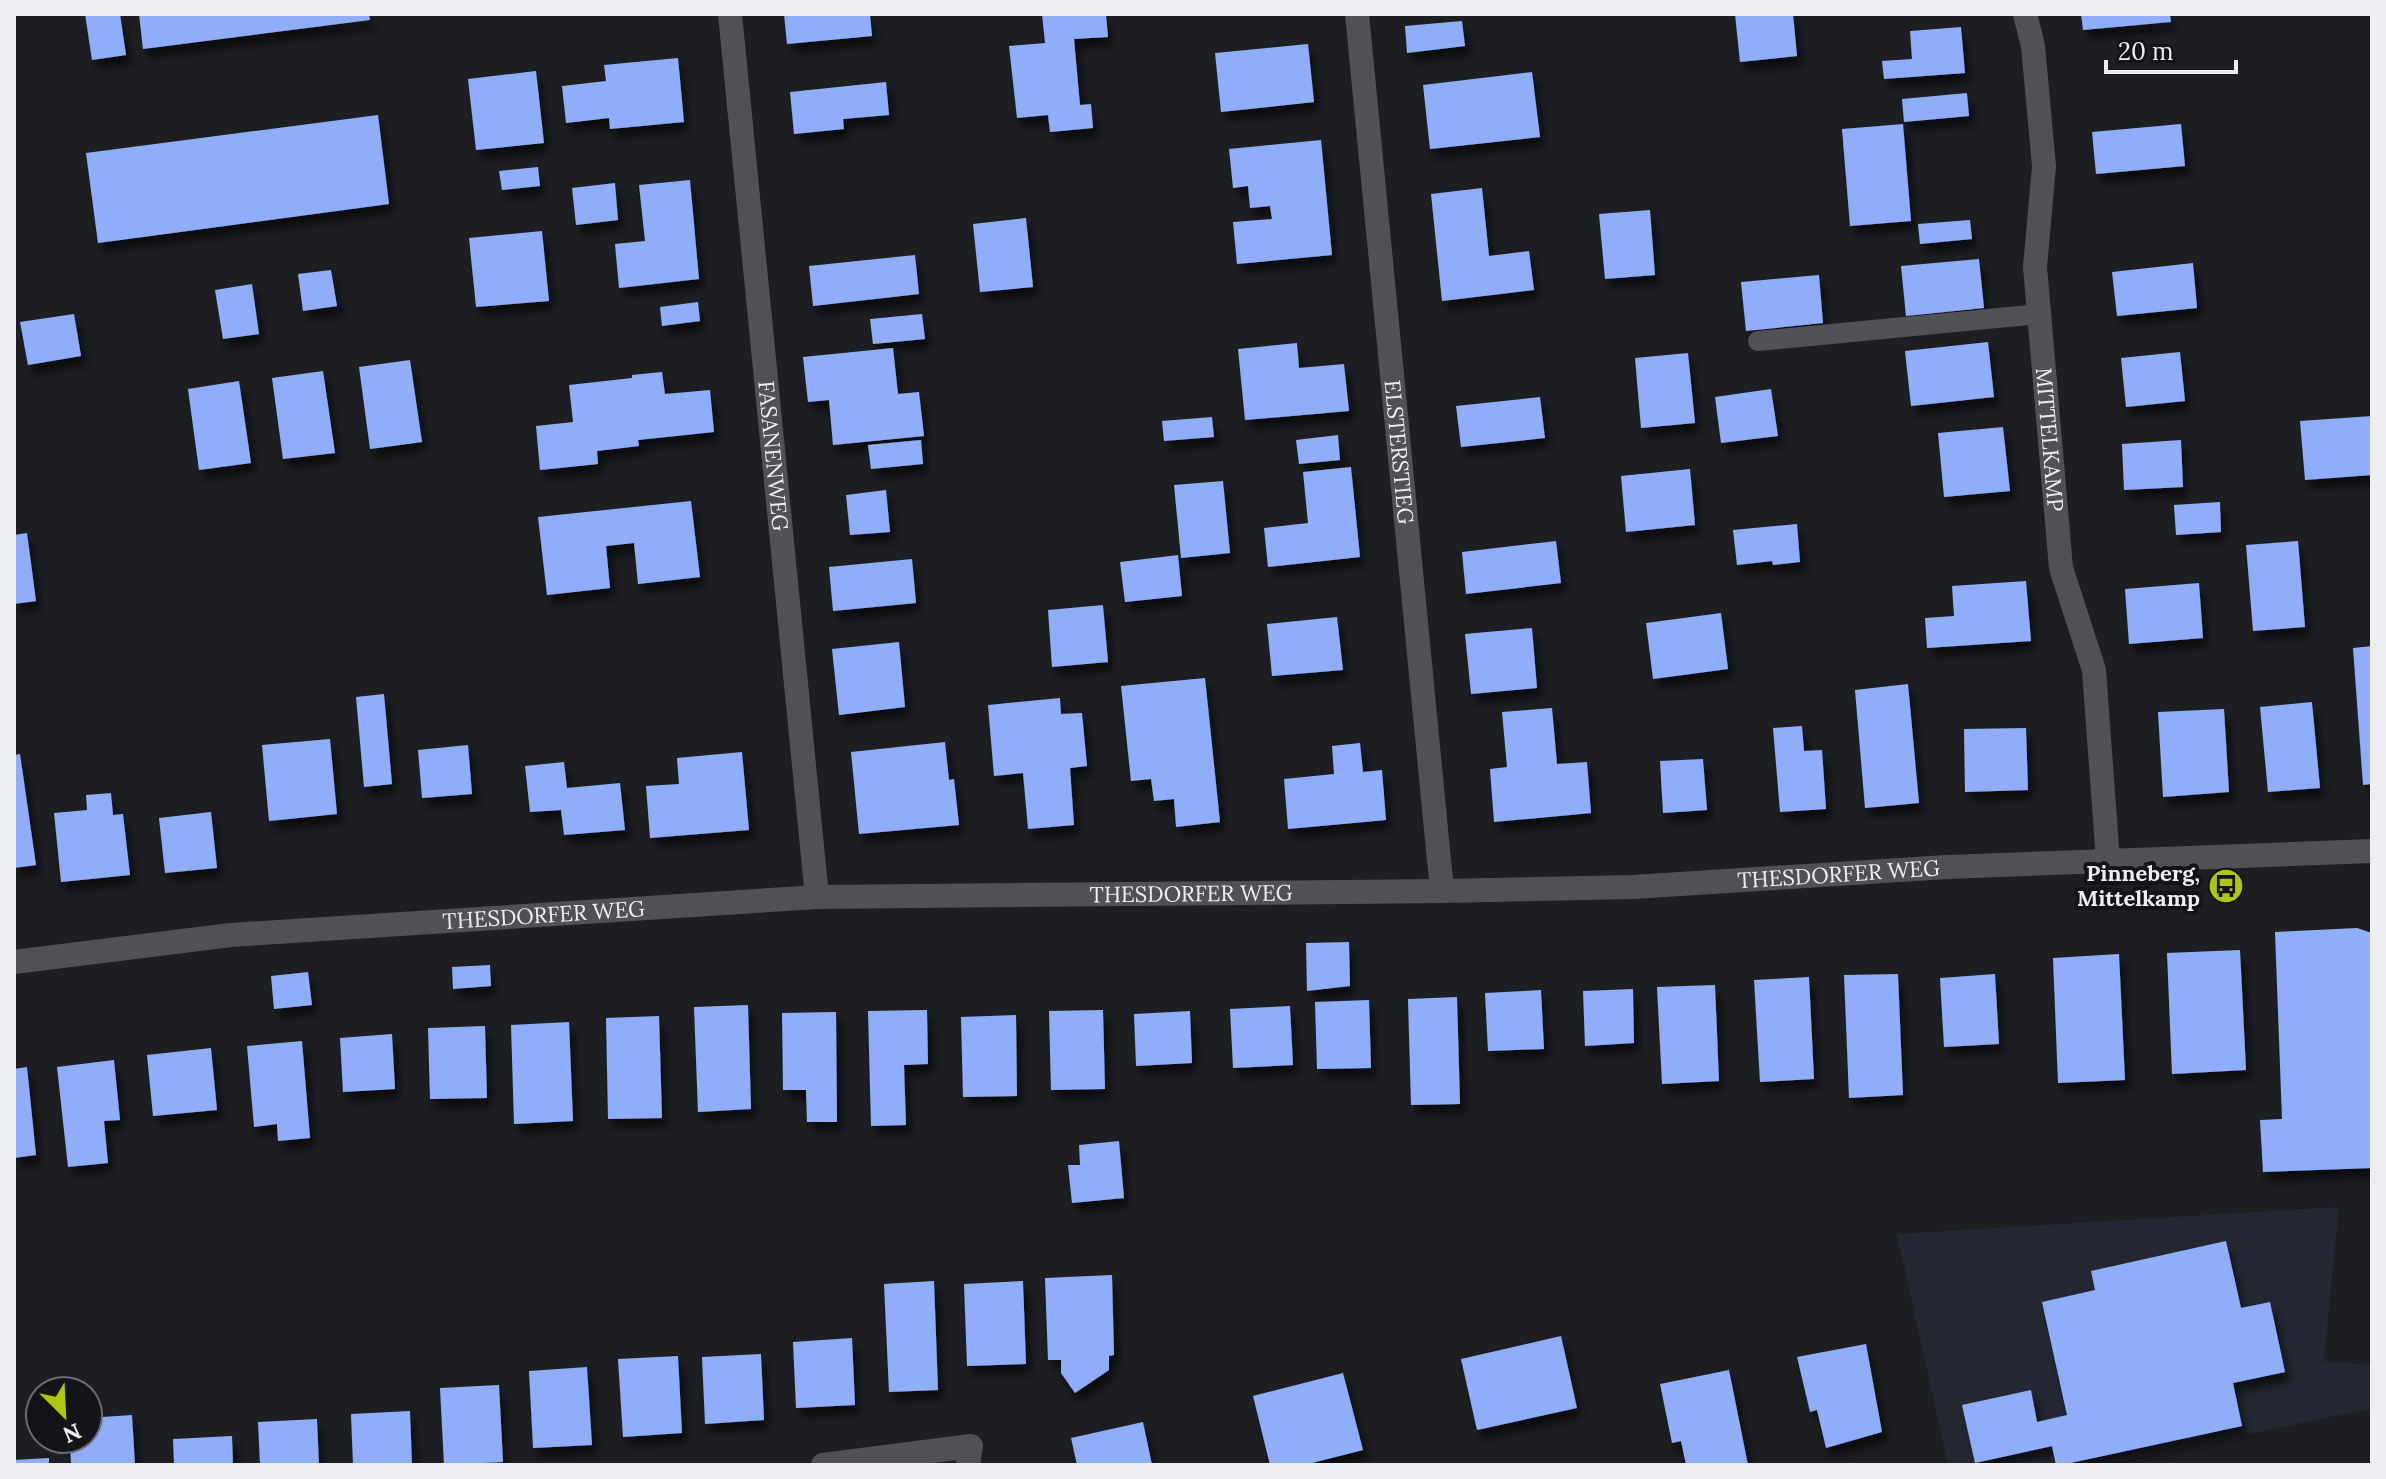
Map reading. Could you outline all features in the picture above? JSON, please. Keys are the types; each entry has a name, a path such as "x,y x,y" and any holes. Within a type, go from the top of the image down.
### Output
{"street":[{"name":"FASANENWEG","path":"730,14 817,897"},
{"name":"ELSTERSTIEG","path":"1357,14 1442,891"},
{"name":"MITTELKAMP","path":"2025,14 2033,46 2044,166 2035,267 2061,568 2094,670 2108,861"},
{"name":"THESDORFER WEG","path":"14,962 231,935 817,897 1633,887 1947,867 2372,851"},
{"path":"823,1465 971,1446 968,1465"}],"lane":[{"path":"1758,341 2040,314"}],"shaded area":[{"path":"2339,1207 2324,1361 2372,1365 2372,1408 2102,1465 1948,1465 1897,1234"}],"building":[{"path":"85,14 120,14 126,55 92,60"},
{"path":"139,14 369,14 370,20 143,49"},
{"path":"784,14 870,14 872,36 787,44"},
{"path":"1042,14 1106,14 1108,37 1074,39 1080,105 1091,104 1093,128 1050,132 1048,115 1017,118 1009,46 1045,43"},
{"path":"1735,14 1793,14 1797,56 1740,62"},
{"path":"2081,14 2170,14 2171,22 2083,30"},
{"path":"1462,21 1465,46 1407,53 1405,26"},
{"path":"1961,27 1965,73 1884,79 1882,61 1912,59 1910,31"},
{"path":"1308,44 1314,102 1221,112 1215,53"},
{"path":"678,58 684,122 610,129 609,118 566,123 562,86 606,81 604,65"},
{"path":"536,71 544,143 476,150 468,79"},
{"path":"1532,72 1540,137 1430,149 1423,85"},
{"path":"886,82 889,115 843,119 844,129 794,134 790,92"},
{"path":"1967,93 1969,116 1904,122 1902,99"},
{"path":"378,115 389,204 98,243 86,153"},
{"path":"1903,124 1911,221 1850,226 1842,129"},
{"path":"2181,124 2185,166 2096,174 2092,132"},
{"path":"1321,140 1332,255 1237,264 1233,222 1272,219 1270,206 1250,208 1248,186 1233,188 1229,149"},
{"path":"538,167 540,186 502,190 499,171"},
{"path":"690,180 699,279 619,288 615,244 645,241 639,185"},
{"path":"615,183 618,220 576,225 572,188"},
{"path":"1482,188 1489,256 1529,251 1534,290 1442,301 1431,194"},
{"path":"1650,210 1655,275 1605,279 1599,214"},
{"path":"1026,218 1033,287 980,292 973,224"},
{"path":"1970,220 1972,239 1920,244 1918,224"},
{"path":"542,231 549,301 476,307 469,238"},
{"path":"915,255 919,294 813,306 809,266"},
{"path":"1979,259 1984,308 1906,316 1901,266"},
{"path":"2193,263 2197,308 2117,316 2112,272"},
{"path":"331,270 337,306 303,311 298,274"},
{"path":"1819,275 1823,323 1746,331 1741,282"},
{"path":"252,284 259,334 223,339 215,290"},
{"path":"698,302 700,321 662,326 660,307"},
{"path":"74,314 81,356 28,365 20,322"},
{"path":"922,314 925,339 873,344 870,319"},
{"path":"1988,342 1994,397 1911,406 1905,351"},
{"path":"1297,343 1299,368 1344,364 1349,411 1245,420 1238,349"},
{"path":"893,348 898,394 919,392 924,436 833,445 829,400 808,402 803,357"},
{"path":"2180,352 2185,401 2126,407 2121,358"},
{"path":"1688,353 1695,423 1641,428 1635,358"},
{"path":"410,360 422,442 370,449 359,367"},
{"path":"323,371 335,453 283,459 272,378"},
{"path":"662,372 665,394 710,390 714,432 638,440 639,446 597,451 598,464 540,470 536,426 573,422 569,385"},
{"path":"239,381 251,463 199,470 188,389"},
{"path":"1771,389 1778,436 1721,443 1715,397"},
{"path":"1540,397 1545,438 1461,447 1456,406"},
{"path":"2372,416 2372,475 2305,480 2300,421"},
{"path":"1212,417 1214,437 1164,441 1162,421"},
{"path":"2003,427 2010,491 1944,497 1938,433"},
{"path":"1338,435 1340,460 1299,464 1296,440"},
{"path":"921,440 923,464 871,469 868,445"},
{"path":"2181,440 2183,487 2124,490 2122,444"},
{"path":"1351,467 1360,557 1268,567 1264,528 1308,523 1303,472"},
{"path":"1690,469 1695,525 1626,532 1621,476"},
{"path":"1223,481 1230,553 1181,558 1174,485"},
{"path":"886,490 890,532 850,535 846,495"},
{"path":"691,501 700,577 638,584 634,543 606,546 610,588 547,595 538,517"},
{"path":"2220,502 2221,532 2176,535 2174,505"},
{"path":"1797,524 1800,562 1737,565 1733,530"},
{"path":"27,533 36,601 14,604 14,535"},
{"path":"1556,541 1561,583 1466,594 1462,552"},
{"path":"2298,541 2305,627 2253,631 2246,545"},
{"path":"1178,555 1182,596 1125,602 1120,562"},
{"path":"912,559 916,603 833,611 829,567"},
{"path":"2026,581 2031,641 1927,648 1925,618 1954,616 1952,586"},
{"path":"2199,583 2203,638 2129,644 2125,589"},
{"path":"1103,605 1108,662 1052,667 1048,610"},
{"path":"1721,613 1728,669 1653,679 1646,623"},
{"path":"1337,617 1343,670 1272,676 1267,624"},
{"path":"1532,628 1537,688 1471,694 1465,634"},
{"path":"899,642 905,707 839,715 832,649"},
{"path":"2372,646 2372,784 2363,785 2353,648"},
{"path":"1205,678 1220,822 1176,827 1174,799 1154,801 1151,779 1131,781 1121,686"},
{"path":"1908,684 1919,803 1865,808 1855,690"},
{"path":"384,694 392,784 364,787 356,697"},
{"path":"1060,698 1061,714 1082,713 1087,766 1070,768 1074,825 1028,829 1023,773 994,776 988,705"},
{"path":"2312,702 2320,788 2268,792 2260,707"},
{"path":"1552,708 1557,764 1587,762 1591,813 1494,822 1490,769 1507,767 1502,712"},
{"path":"2224,709 2229,792 2163,797 2158,712"},
{"path":"1802,726 1804,751 1822,750 1826,809 1780,812 1773,728"},
{"path":"2026,728 2028,790 1965,792 1964,729"},
{"path":"330,739 337,814 269,821 262,745"},
{"path":"945,742 949,780 954,779 959,825 859,834 851,752"},
{"path":"1360,743 1363,772 1382,770 1386,820 1288,829 1284,779 1334,774 1332,746"},
{"path":"468,745 472,794 422,798 418,750"},
{"path":"742,752 749,830 650,838 646,786 679,784 677,758"},
{"path":"20,754 36,865 14,868 14,755"},
{"path":"1703,759 1707,810 1663,813 1660,761"},
{"path":"564,762 567,788 620,783 625,830 564,835 561,810 530,812 525,766"},
{"path":"111,793 113,815 123,814 130,875 61,882 54,813 87,810 86,795"},
{"path":"211,812 217,868 165,873 159,818"},
{"path":"2357,928 2372,933 2372,1168 2263,1172 2260,1120 2282,1119 2275,932"},
{"path":"1349,942 1350,986 1307,991 1306,943"},
{"path":"2240,950 2246,1070 2172,1074 2167,953"},
{"path":"2119,954 2125,1080 2058,1083 2053,958"},
{"path":"490,965 491,986 453,989 452,967"},
{"path":"308,972 312,1005 274,1009 271,976"},
{"path":"1898,974 1903,1095 1849,1098 1844,975"},
{"path":"1995,974 1999,1044 1944,1047 1940,978"},
{"path":"1809,977 1814,1079 1760,1082 1754,980"},
{"path":"1715,985 1719,1081 1662,1084 1657,987"},
{"path":"1633,989 1634,1043 1585,1046 1583,991"},
{"path":"1541,990 1544,1049 1488,1051 1485,993"},
{"path":"1457,997 1460,1104 1411,1105 1408,999"},
{"path":"1369,1000 1371,1068 1317,1069 1315,1002"},
{"path":"748,1005 751,1109 698,1112 694,1007"},
{"path":"1290,1006 1293,1065 1233,1068 1230,1009"},
{"path":"927,1010 928,1064 904,1065 906,1125 871,1126 868,1011"},
{"path":"1103,1010 1105,1089 1051,1090 1049,1011"},
{"path":"1190,1011 1192,1063 1136,1066 1134,1014"},
{"path":"836,1012 837,1122 807,1122 806,1090 783,1090 782,1013"},
{"path":"1016,1015 1017,1096 963,1097 961,1017"},
{"path":"659,1016 662,1118 608,1119 606,1018"},
{"path":"569,1022 573,1121 514,1124 511,1025"},
{"path":"485,1026 487,1098 430,1099 428,1028"},
{"path":"392,1034 395,1089 343,1092 340,1038"},
{"path":"302,1041 310,1138 278,1141 277,1124 254,1127 247,1046"},
{"path":"211,1048 217,1110 153,1116 147,1055"},
{"path":"114,1060 120,1120 104,1121 108,1163 68,1167 57,1067"},
{"path":"27,1067 36,1155 14,1158 14,1069"},
{"path":"1119,1141 1124,1198 1072,1203 1068,1165 1080,1165 1079,1145"},
{"path":"2226,1241 2241,1308 2270,1302 2285,1372 2233,1383 2242,1426 2061,1465 2056,1465 2052,1446 1975,1463 1962,1405 2031,1390 2037,1422 2067,1415 2042,1302 2095,1290 2091,1271"},
{"path":"1112,1275 1114,1355 1109,1356 1109,1370 1075,1393 1061,1373 1061,1360 1048,1360 1045,1278"},
{"path":"934,1281 938,1390 889,1392 884,1284"},
{"path":"1023,1281 1026,1364 967,1366 964,1284"},
{"path":"1561,1336 1577,1408 1477,1430 1461,1359"},
{"path":"852,1338 855,1405 796,1408 793,1342"},
{"path":"1866,1344 1882,1432 1826,1448 1817,1410 1810,1412 1797,1357"},
{"path":"761,1354 764,1420 705,1424 702,1357"},
{"path":"678,1356 682,1433 623,1437 618,1359"},
{"path":"587,1367 592,1445 533,1448 529,1371"},
{"path":"1729,1370 1748,1465 1686,1465 1681,1441 1672,1443 1660,1384"},
{"path":"1343,1373 1363,1450 1304,1465 1270,1465 1253,1396"},
{"path":"499,1385 503,1462 444,1465 440,1388"},
{"path":"410,1411 412,1465 353,1465 351,1414"},
{"path":"132,1415 135,1465 71,1465 71,1455 104,1455 104,1417"},
{"path":"317,1419 319,1465 260,1465 258,1422"},
{"path":"1143,1422 1152,1465 1077,1465 1071,1438"},
{"path":"232,1436 233,1465 174,1465 173,1439"},
{"path":"49,1458 49,1465 14,1465 14,1460"}],"place":[{"name":"Pinneberg, Mittelkamp","path":"2226,886"}]}
